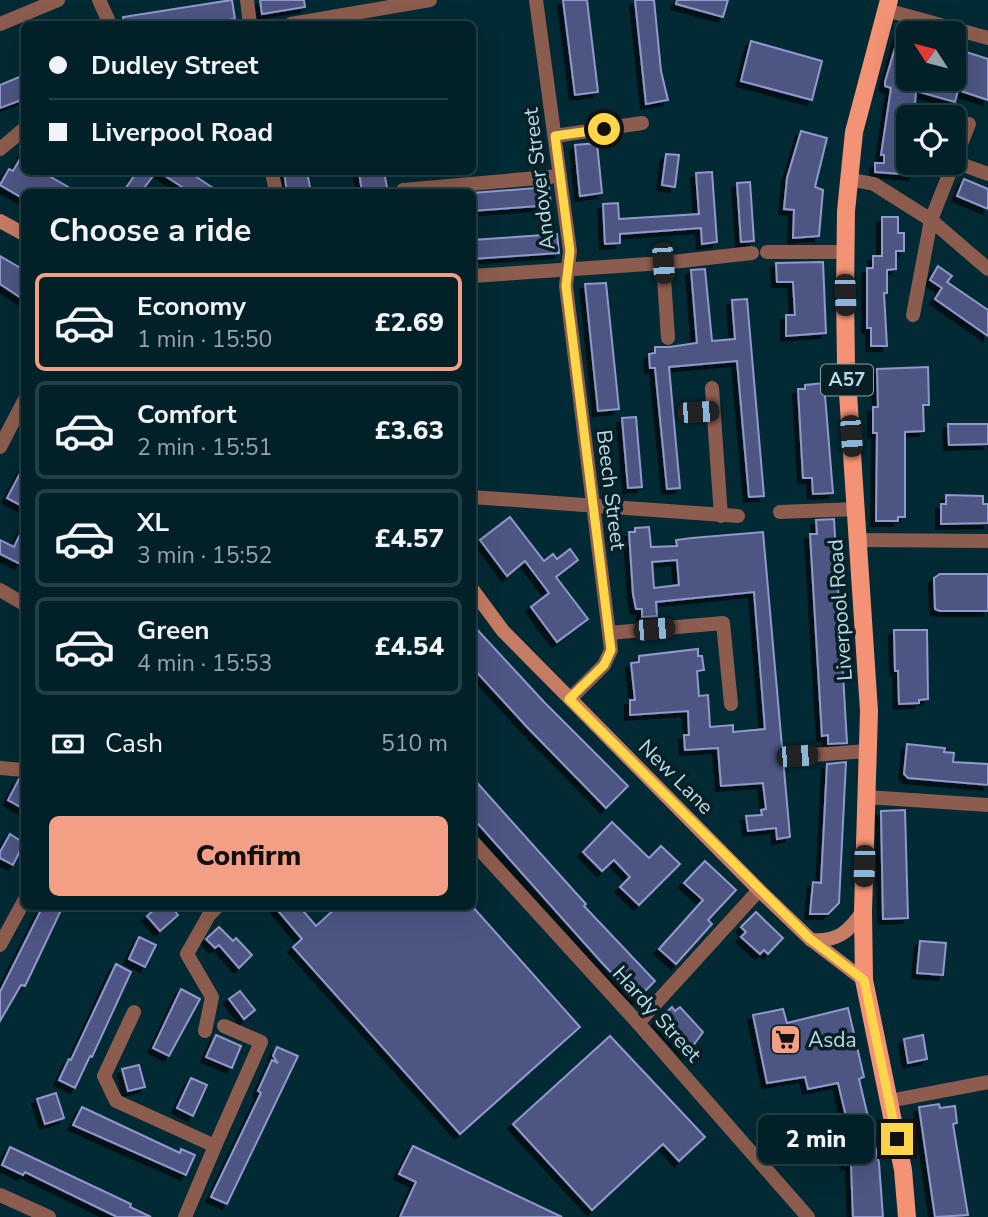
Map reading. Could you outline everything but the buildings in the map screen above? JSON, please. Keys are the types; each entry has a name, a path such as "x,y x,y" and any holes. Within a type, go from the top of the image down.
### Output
{"main road":[{"name":"Liverpool Road","path":"888,5 854,132 848,179 845,251 846,363 869,711 863,911 864,980 903,1170 907,1217"}],"street":[{"path":"0,24 58,0"},
{"path":"99,0 109,21"},
{"path":"247,0 250,21"},
{"path":"336,20 430,0"},
{"name":"Andover Street","path":"536,0 570,251 568,269"},
{"path":"888,5 988,38"},
{"path":"555,136 642,123"},
{"path":"966,132 969,124"},
{"path":"0,149 21,132"},
{"path":"966,166 988,174"},
{"path":"913,315 931,220 950,175"},
{"path":"414,189 560,176"},
{"path":"848,179 874,184 931,220 988,269"},
{"path":"0,221 21,232"},
{"path":"767,252 845,251"},
{"path":"476,276 663,263 752,253"},
{"path":"663,263 668,338"},
{"name":"Beech Street","path":"568,269 566,286 611,650 609,658 569,699"},
{"path":"712,388 706,412 721,516"},
{"path":"0,447 21,407"},
{"path":"476,497 738,516"},
{"path":"780,512 856,509"},
{"path":"858,540 988,541"},
{"path":"0,590 21,602"},
{"name":"New Lane","path":"476,594 503,631 759,890 811,940 864,980"},
{"path":"608,634 723,623 732,704"},
{"path":"797,756 868,751"},
{"path":"0,768 21,770"},
{"path":"866,797 988,805"},
{"name":"Hardy Street","path":"476,845 638,1023 808,1217"},
{"path":"638,1023 759,890"},
{"path":"0,945 21,906"},
{"path":"205,1031 212,998 187,954 214,910"},
{"path":"811,940 822,941 839,937 848,931 863,911"},
{"path":"134,1012 104,1076 116,1101 215,1146"},
{"path":"185,1217 261,1042 223,1026"},
{"path":"889,1101 988,1082"},
{"path":"0,1195 29,1213 49,1217"}],"place":[{"name":"Asda","path":"785,1040"}],"route":[{"path":"604,129 555,136 570,251 566,286 611,650 604,665 569,699 809,938 864,980 897,1139"}]}
